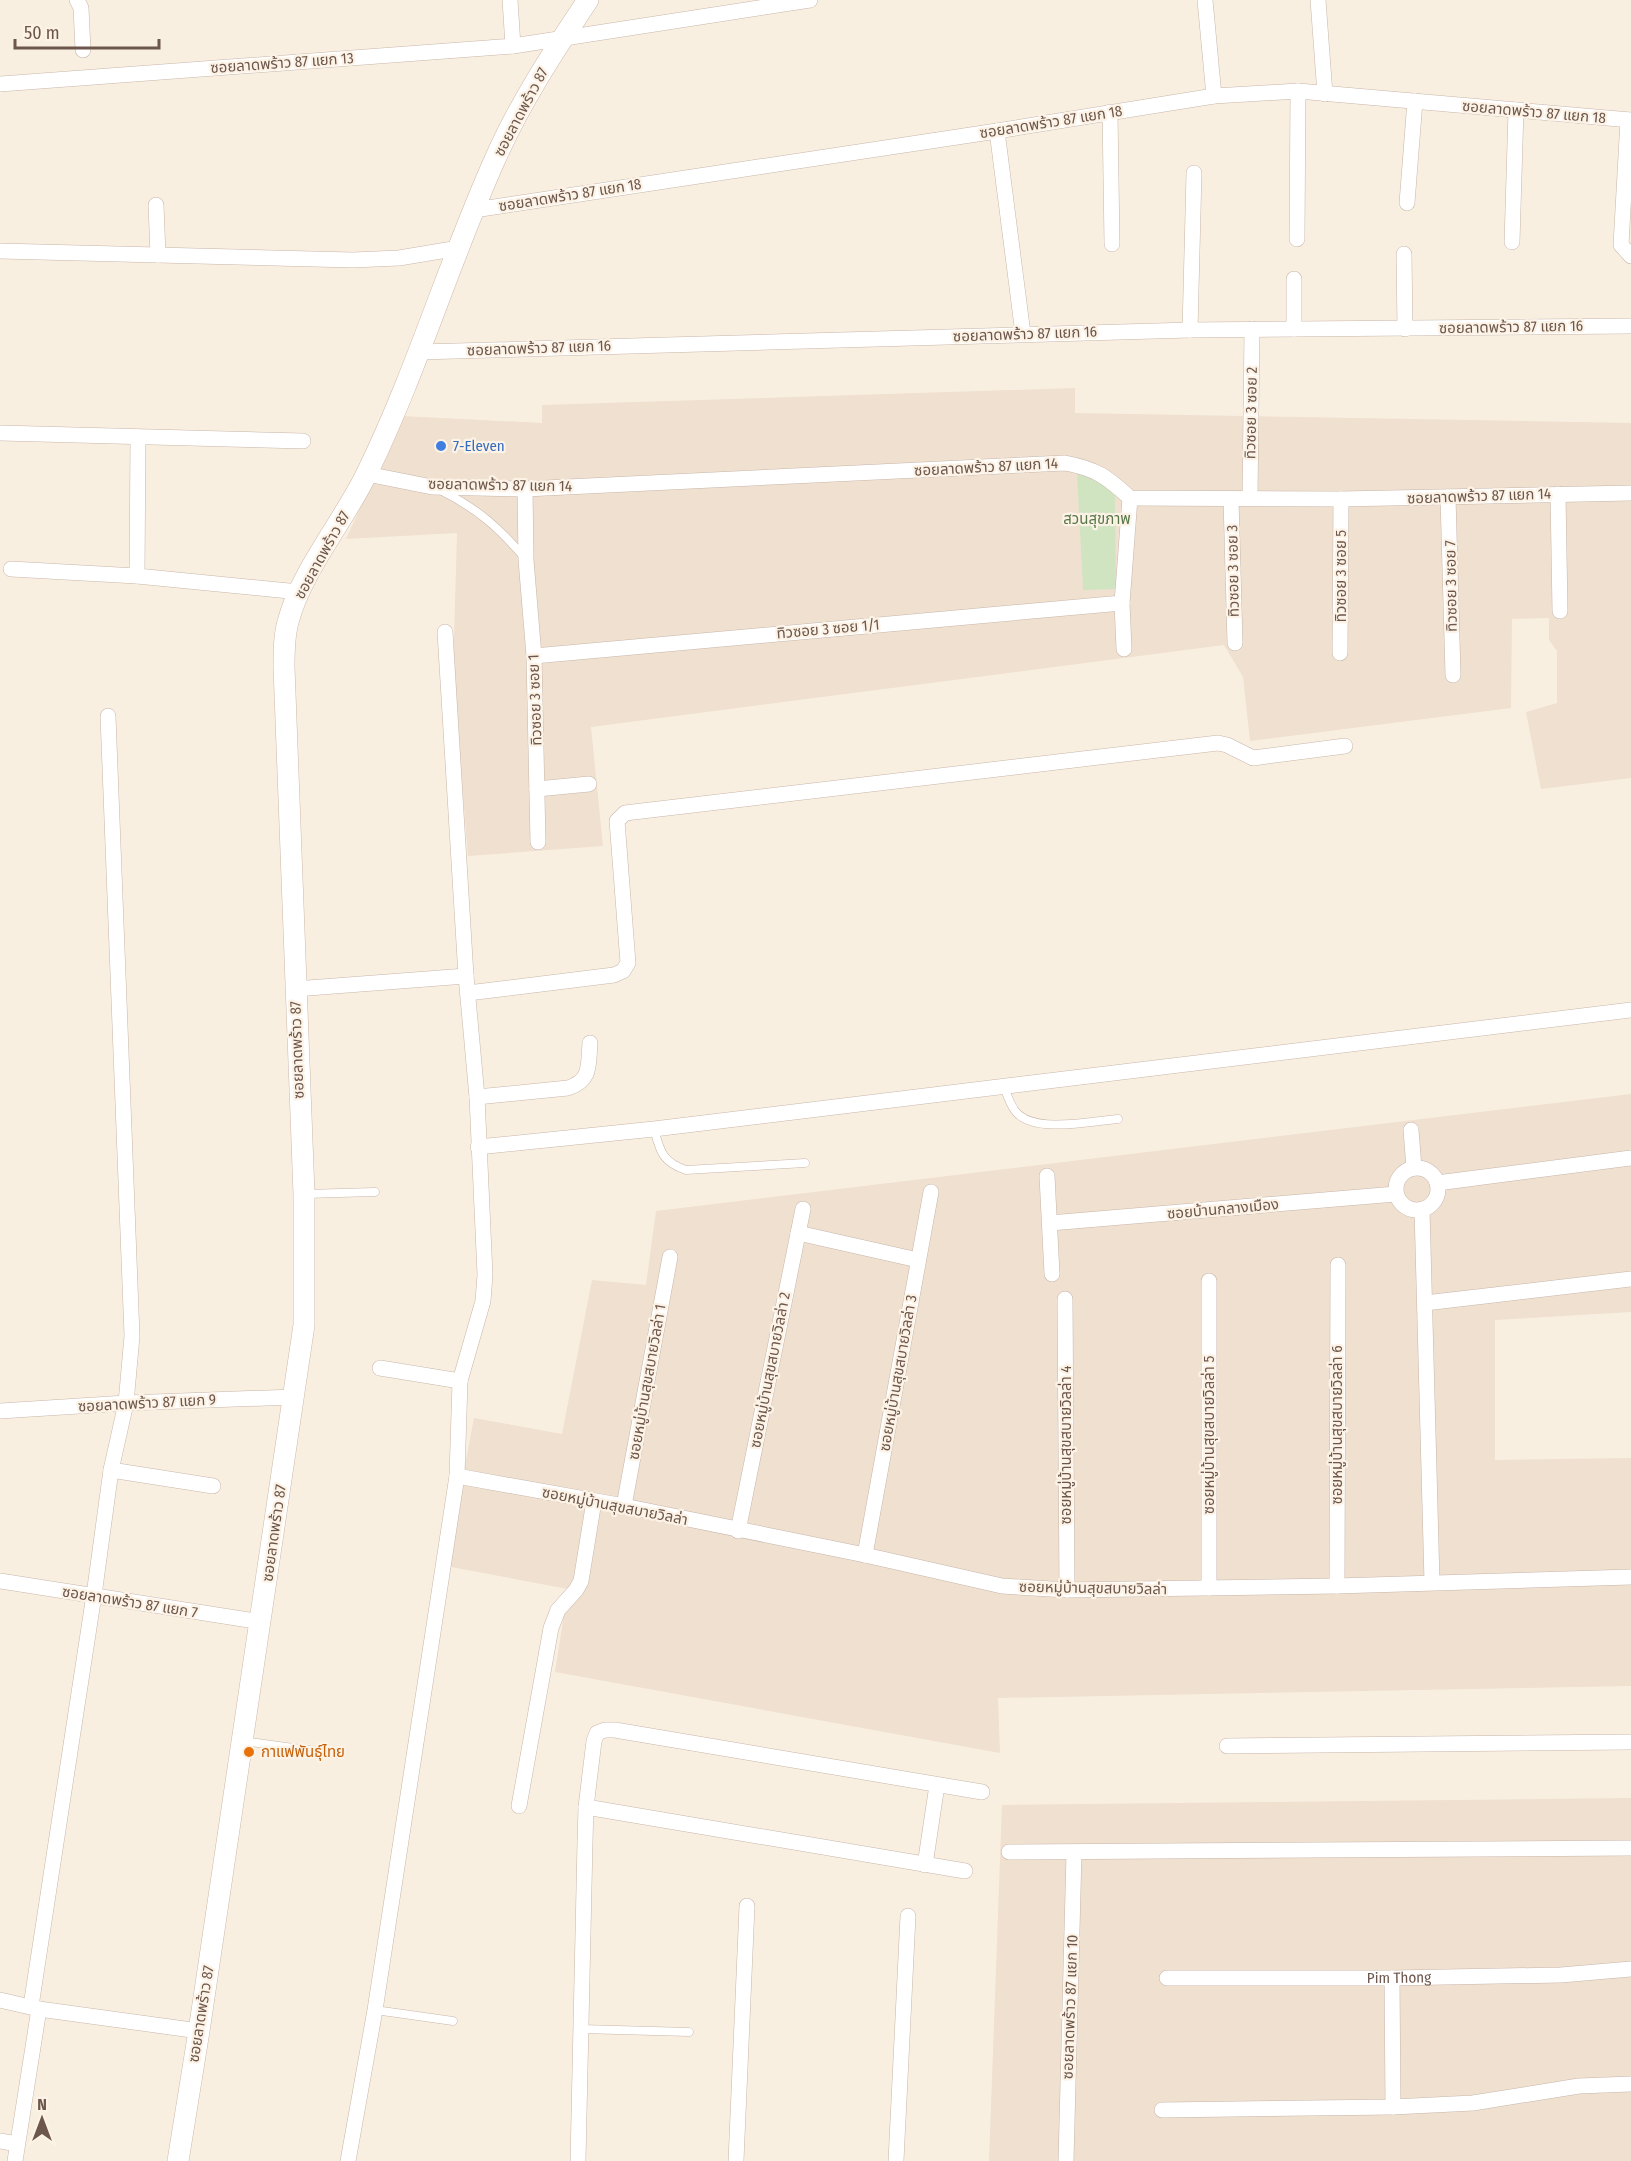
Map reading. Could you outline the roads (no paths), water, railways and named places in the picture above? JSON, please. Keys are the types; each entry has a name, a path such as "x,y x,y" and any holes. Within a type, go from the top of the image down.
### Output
{"street":[{"path":"77,0 81,8 83,50"},
{"path":"510,0 513,46"},
{"name":"ซอยลาดพร้าว 87","path":"178,2161 304,1325 304,1194 284,667 288,621 299,592 367,474 419,352 497,156 531,87 588,0"},
{"name":"ซอยลาดพร้าว 87 แยก 13","path":"0,84 513,46 810,0"},
{"path":"1205,0 1214,96"},
{"path":"1318,0 1325,94"},
{"path":"1297,239 1298,91"},
{"name":"ซอยลาดพร้าว 87 แยก 18","path":"474,210 1214,96 1298,91 1629,120"},
{"path":"1407,203 1415,101"},
{"path":"1512,242 1516,110"},
{"path":"1110,112 1112,244"},
{"path":"1629,120 1621,245 1631,256"},
{"path":"997,130 1023,334"},
{"path":"1190,330 1194,173"},
{"path":"156,205 158,255"},
{"path":"0,251 353,260 399,258 459,248"},
{"path":"1404,254 1405,328"},
{"path":"1294,279 1294,328"},
{"name":"ซอยลาดพร้าว 87 แยก 16","path":"419,352 1252,328 1631,326"},
{"name":"ทิวซอย 3 ซอย 2","path":"1250,498 1252,328"},
{"path":"0,433 303,441"},
{"path":"137,576 138,437"},
{"name":"ซอยลาดพร้าว 87 แยก 14","path":"367,474 432,487 525,489 1065,463 1086,466 1105,475 1130,498 1341,499 1631,493"},
{"name":"ทิวซอย 3 ซอย 1","path":"525,489 526,560 534,656 538,842"},
{"path":"1557,494 1560,611"},
{"name":"ทิวซอย 3 ซอย 7","path":"1449,497 1453,675"},
{"path":"1124,649 1122,603 1130,498"},
{"name":"ทิวซอย 3 ซอย 3","path":"1231,499 1235,643"},
{"name":"ทิวซอย 3 ซอย 5","path":"1340,653 1341,499"},
{"path":"11,569 137,576 299,592"},
{"name":"ทิวซอย 3 ซอย 1/1","path":"534,656 1122,603"},
{"path":"348,2161 375,2010 457,1476 460,1381 483,1301 485,1249 477,1097 466,976 446,632"},
{"path":"15,2161 111,1470 126,1403 132,1336 108,716"},
{"path":"468,993 614,975 623,971 628,963 617,821 625,813 1218,743 1253,758 1345,746"},
{"path":"537,789 589,784"},
{"path":"295,989 466,976"},
{"path":"478,1147 654,1129 1631,1010"},
{"path":"477,1097 568,1088 577,1085 583,1081 587,1073 590,1043"},
{"path":"1411,1130 1414,1168"},
{"path":"1437,1183 1631,1158"},
{"path":"1414,1168 1429,1171 1437,1183 1438,1191 1430,1205 1414,1210 1400,1202 1396,1194 1399,1177 1414,1168"},
{"path":"1047,1176 1052,1274"},
{"name":"ซอยหมู่บ้านสุขสบายวิลล่า 3","path":"864,1555 931,1192"},
{"name":"ซอยบ้านกลางเมือง","path":"1050,1223 1396,1194"},
{"name":"ซอยหมู่บ้านสุขสบายวิลล่า 2","path":"738,1531 803,1209"},
{"path":"1422,1209 1432,1582"},
{"path":"798,1233 918,1260"},
{"name":"ซอยหมู่บ้านสุขสบายวิลล่า 1","path":"624,1506 670,1257"},
{"name":"ซอยหมู่บ้านสุขสบายวิลล่า 6","path":"1337,1586 1338,1265"},
{"path":"1425,1303 1631,1279"},
{"name":"ซอยหมู่บ้านสุขสบายวิลล่า 5","path":"1209,1281 1209,1588"},
{"name":"ซอยหมู่บ้านสุขสบายวิลล่า 4","path":"1065,1299 1067,1590"},
{"path":"380,1368 460,1381"},
{"name":"ซอยลาดพร้าว 87 แยก 9","path":"0,1411 126,1403 294,1397"},
{"path":"111,1470 213,1486"},
{"name":"ซอยหมู่บ้านสุขสบายวิลล่า","path":"457,1476 624,1506 1002,1586 1067,1590 1209,1588 1631,1577"},
{"path":"519,1806 551,1628 558,1610 581,1581 594,1501"},
{"name":"ซอยลาดพร้าว 87 แยก 7","path":"0,1581 261,1622"},
{"path":"578,2161 586,1807 597,1733 605,1730 630,1732 982,1792"},
{"path":"1227,1746 1631,1742"},
{"path":"925,1865 937,1785"},
{"path":"586,1807 965,1871"},
{"path":"1009,1852 1631,1848"},
{"name":"ซอยลาดพร้าว 87 แยก 10","path":"1066,2161 1074,1852"},
{"path":"736,2161 747,1906"},
{"path":"896,2161 908,1916"},
{"name":"Pim Thong","path":"1167,1978 1561,1975 1631,1969"},
{"path":"1392,1978 1393,2108"},
{"path":"0,2000 35,2008 199,2031"},
{"path":"1162,2110 1393,2108 1473,2103 1579,2086 1631,2084"},
{"path":"0,2141 17,2144"}],"lane":[{"path":"432,487 466,503 484,515 504,533 526,560"},
{"path":"1004,1085 1017,1114 1031,1123 1046,1125 1118,1119"},
{"path":"654,1129 666,1160 686,1170 805,1162"},
{"path":"304,1194 375,1192"},
{"path":"242,1741 337,1754"},
{"path":"375,2010 453,2021"},
{"path":"581,2029 689,2032"}],"place":[{"name":"7-Eleven","path":"441,446"},
{"name":"กาแฟพันธ์ุไทย","path":"249,1752"}],"park label":[{"name":"สวนสุขภาพ","path":"1097,519"}]}
